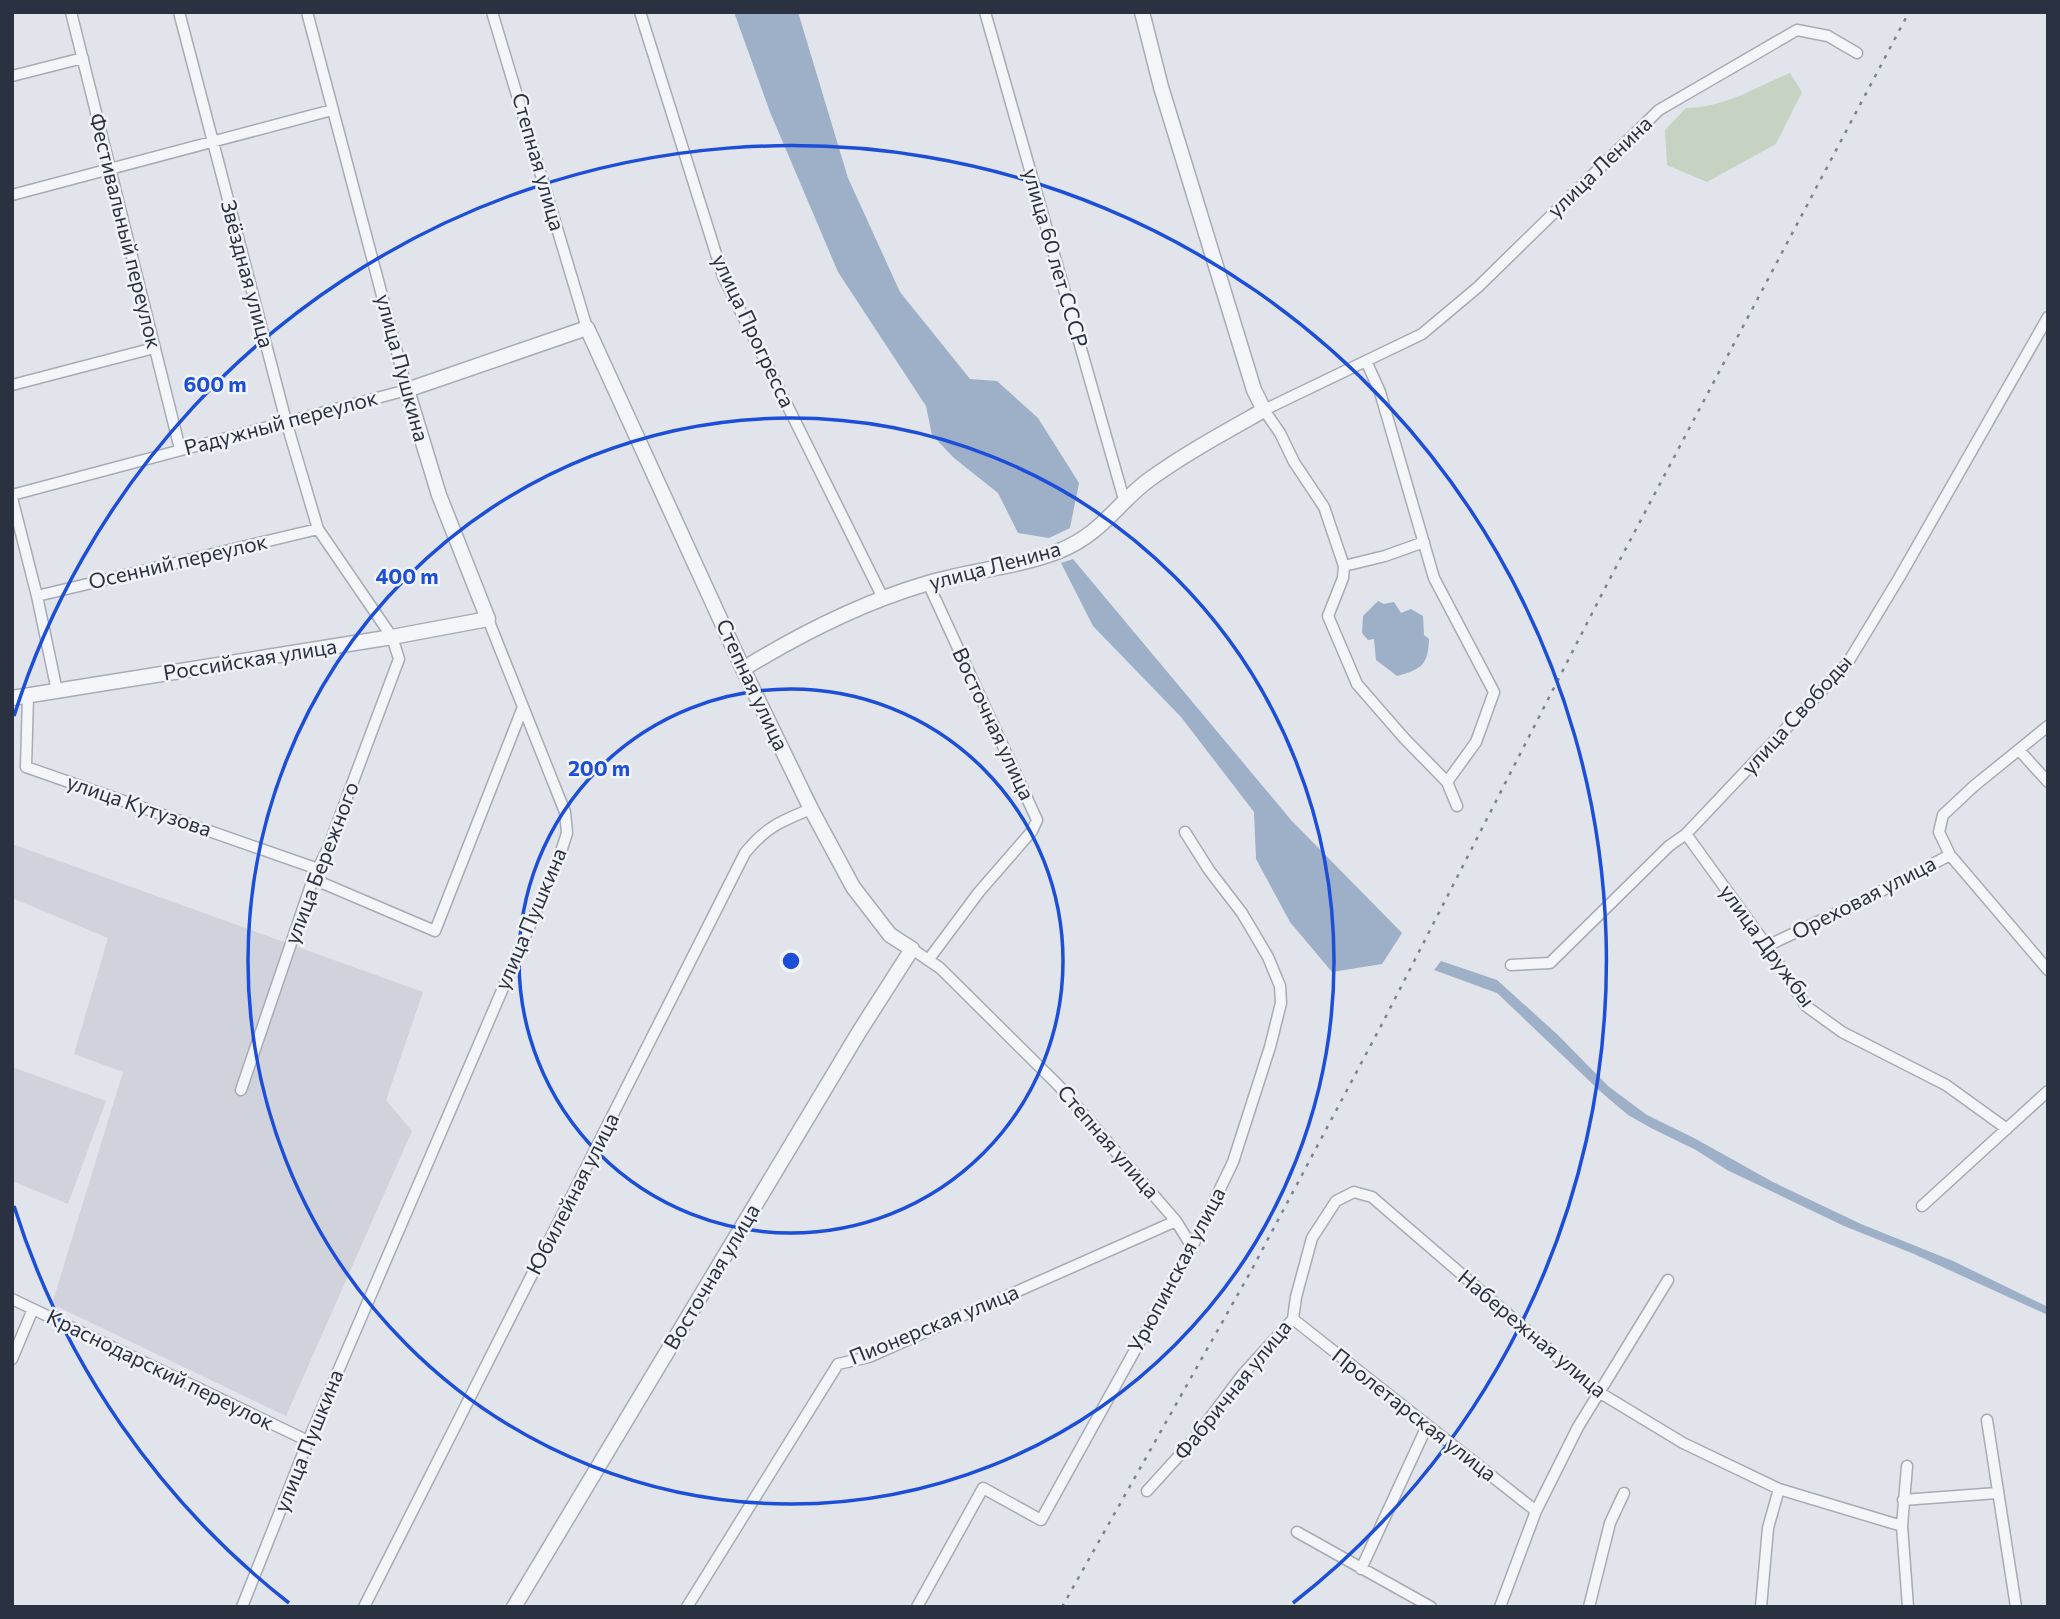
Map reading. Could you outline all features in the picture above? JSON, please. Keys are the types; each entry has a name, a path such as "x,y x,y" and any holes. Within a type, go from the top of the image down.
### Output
{"street":[{"name":"Фестивальный переулок","path":"71,12 180,449"},
{"name":"Звёздная улица","path":"179,12 286,421 318,529 392,637"},
{"name":"улица Пушкина","path":"242,1607 308,1441 559,858 567,832 565,812 439,495 407,390 307,12"},
{"name":"Степная улица","path":"492,12 587,328 743,669 811,809 853,887 890,935 929,959 1058,1085 1177,1221 1192,1247"},
{"name":"улица Прогресса","path":"640,12 723,275 883,598"},
{"name":"улица 60 лет СССР","path":"985,12 1125,503"},
{"path":"1142,12 1161,87 1246,364 1264,410 1324,507 1344,566 1343,578 1328,616 1357,684 1447,782 1457,806"},
{"name":"улица Ленина","path":"743,669 786,642 883,598 928,583 1021,563 1060,551 1083,539 1105,523 1147,481 1186,454 1264,410 1422,334 1478,287 1659,110 1797,30 1828,36 1857,53"},
{"path":"12,76 82,58"},
{"path":"12,195 332,110"},
{"name":"улица Свободы","path":"1511,964 1550,962 1668,846 1686,834 1847,664 2048,317"},
{"name":"Радужный переулок","path":"12,497 180,449 407,390 587,328"},
{"path":"12,385 154,348"},
{"path":"1366,361 1380,392 1434,578 1494,692 1476,742 1447,782"},
{"path":"12,497 57,691"},
{"name":"Осенний переулок","path":"37,596 318,529"},
{"path":"1344,566 1385,556 1424,542"},
{"name":"Восточная улица","path":"928,583 1037,820 1032,831 979,892 929,959"},
{"name":"Российская улица","path":"12,698 488,619"},
{"name":"улица Бережного","path":"241,1090 313,879 400,659 392,637"},
{"name":"улица Кутузова","path":"27,696 26,767 318,869"},
{"path":"313,879 435,931 523,708"},
{"name":"Ореховая улица","path":"1767,946 1950,855 1939,832 1943,815 2048,726"},
{"path":"2019,750 2048,782"},
{"name":"Юбилейная улица","path":"364,1607 745,853 759,835 775,823 811,809"},
{"name":"Урюпинская улица","path":"917,1607 984,1488 1041,1520 1192,1247 1233,1162 1270,1047 1281,1003 1280,986 1268,957 1242,913 1209,870 1185,832"},
{"name":"улица Дружбы","path":"1686,834 1767,946 1806,1006 1842,1032 1946,1085 2007,1129"},
{"path":"1950,855 2048,970"},
{"name":"Восточная улица","path":"514,1607 859,1032 912,949"},
{"path":"1922,1206 2048,1091"},
{"name":"Фабричная улица","path":"1147,1491 1195,1438 1243,1374 1293,1319 1296,1297 1312,1238 1336,1201 1354,1192 1372,1197"},
{"name":"Набережная улица","path":"1372,1197 1597,1391 1683,1443 1779,1489 1902,1526"},
{"name":"Пионерская улица","path":"687,1607 838,1364 869,1357 1177,1221"},
{"path":"1500,1607 1536,1511 1597,1391 1668,1280"},
{"name":"Краснодарский переулок","path":"12,1299 308,1441"},
{"path":"12,1359 33,1309"},
{"name":"Пролетарская улица","path":"1293,1319 1536,1511"},
{"path":"1987,1420 2016,1607"},
{"path":"1361,1569 1427,1426"},
{"path":"1907,1466 1902,1526 1909,1607"},
{"path":"1761,1607 1768,1528 1779,1489"},
{"path":"1589,1607 1610,1523 1624,1493"},
{"path":"1903,1500 1997,1493"},
{"path":"1297,1532 1431,1607"}],"shaded area":[{"path":"12,844 423,992 386,1100 412,1131 286,1416 52,1304 123,1072 74,1054 108,938 12,898"},
{"path":"12,1067 106,1101 68,1204 12,1181"}],"green space":[{"path":"1790,73 1802,92 1776,144 1707,182 1667,165 1665,130 1686,108 1727,101"}],"water":[{"path":"734,12 798,12 848,178 900,292 970,379 997,381 1038,418 1079,483 1070,528 1049,538 1018,533 998,493 954,458 932,435 926,406 838,272 770,112"},
{"path":"1073,559 1291,820 1402,933 1382,964 1332,972 1290,922 1256,859 1254,812 1181,717 1093,626 1061,563"},
{"path":"1378,601 1384,604 1394,602 1401,613 1411,609 1423,616 1424,635 1429,639 1427,655 1418,668 1397,676 1376,660 1374,639 1368,640 1362,633 1363,616"},
{"path":"1441,961 1497,980 1558,1035 1608,1086 1647,1115 1773,1182 1861,1224 1953,1261 2048,1307 2048,1315 1914,1254 1844,1226 1727,1170 1696,1150 1628,1115 1497,993 1434,970"}],"railway":[{"path":"1062,1607 1251,1271 1382,1024 1605,588 1909,12"}]}
